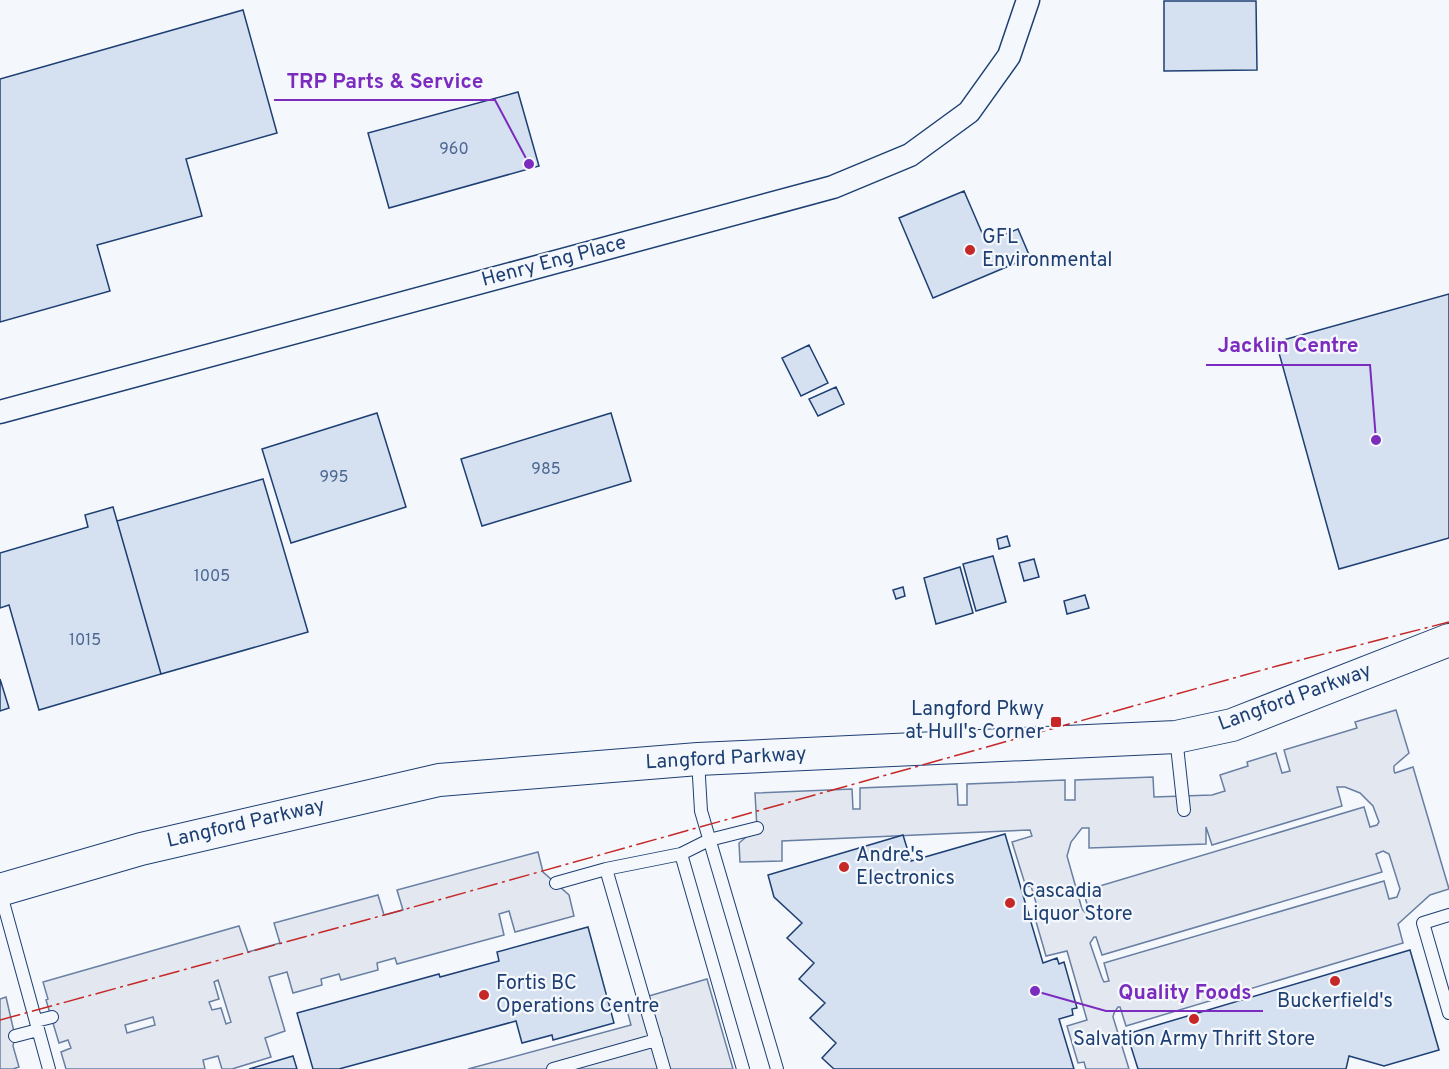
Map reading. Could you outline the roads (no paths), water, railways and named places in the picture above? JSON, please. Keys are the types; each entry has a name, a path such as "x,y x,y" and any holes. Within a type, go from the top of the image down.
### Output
{"main road":[{"name":"Langford Parkway","path":"0,890 141,849 439,780 698,759 1176,737 1232,725 1449,640"}],"street":[{"name":"Henry Eng Place","path":"0,412 833,187 910,154 969,112 1010,56 1028,0"}],"lane":[{"path":"1176,737 1184,810"},
{"path":"698,759 701,812 777,1069"},
{"path":"556,884 606,869 681,854 709,840 757,828"},
{"path":"681,854 743,1069"},
{"path":"606,869 664,1069"},
{"path":"0,890 49,1069"},
{"path":"1449,915 1422,923 1446,990 1449,1012"},
{"path":"15,1036 52,1017"},
{"path":"553,1069 656,1040"}],"place":[{"name":"TRP Parts & Service","path":"529,164"},
{"name":"GFL Environmental","path":"970,250"},
{"name":"Jacklin Centre","path":"1376,440"},
{"name":"Langford Pkwy at Hull's Corner","path":"1056,722"},
{"name":"Andre's Electronics","path":"844,867"},
{"name":"Cascadia Liquor Store","path":"1010,903"},
{"name":"Buckerfield's","path":"1335,981"},
{"name":"Quality Foods","path":"1035,991"},
{"name":"Fortis BC Operations Centre","path":"484,995"},
{"name":"Salvation Army Thrift Store","path":"1194,1019"}]}
